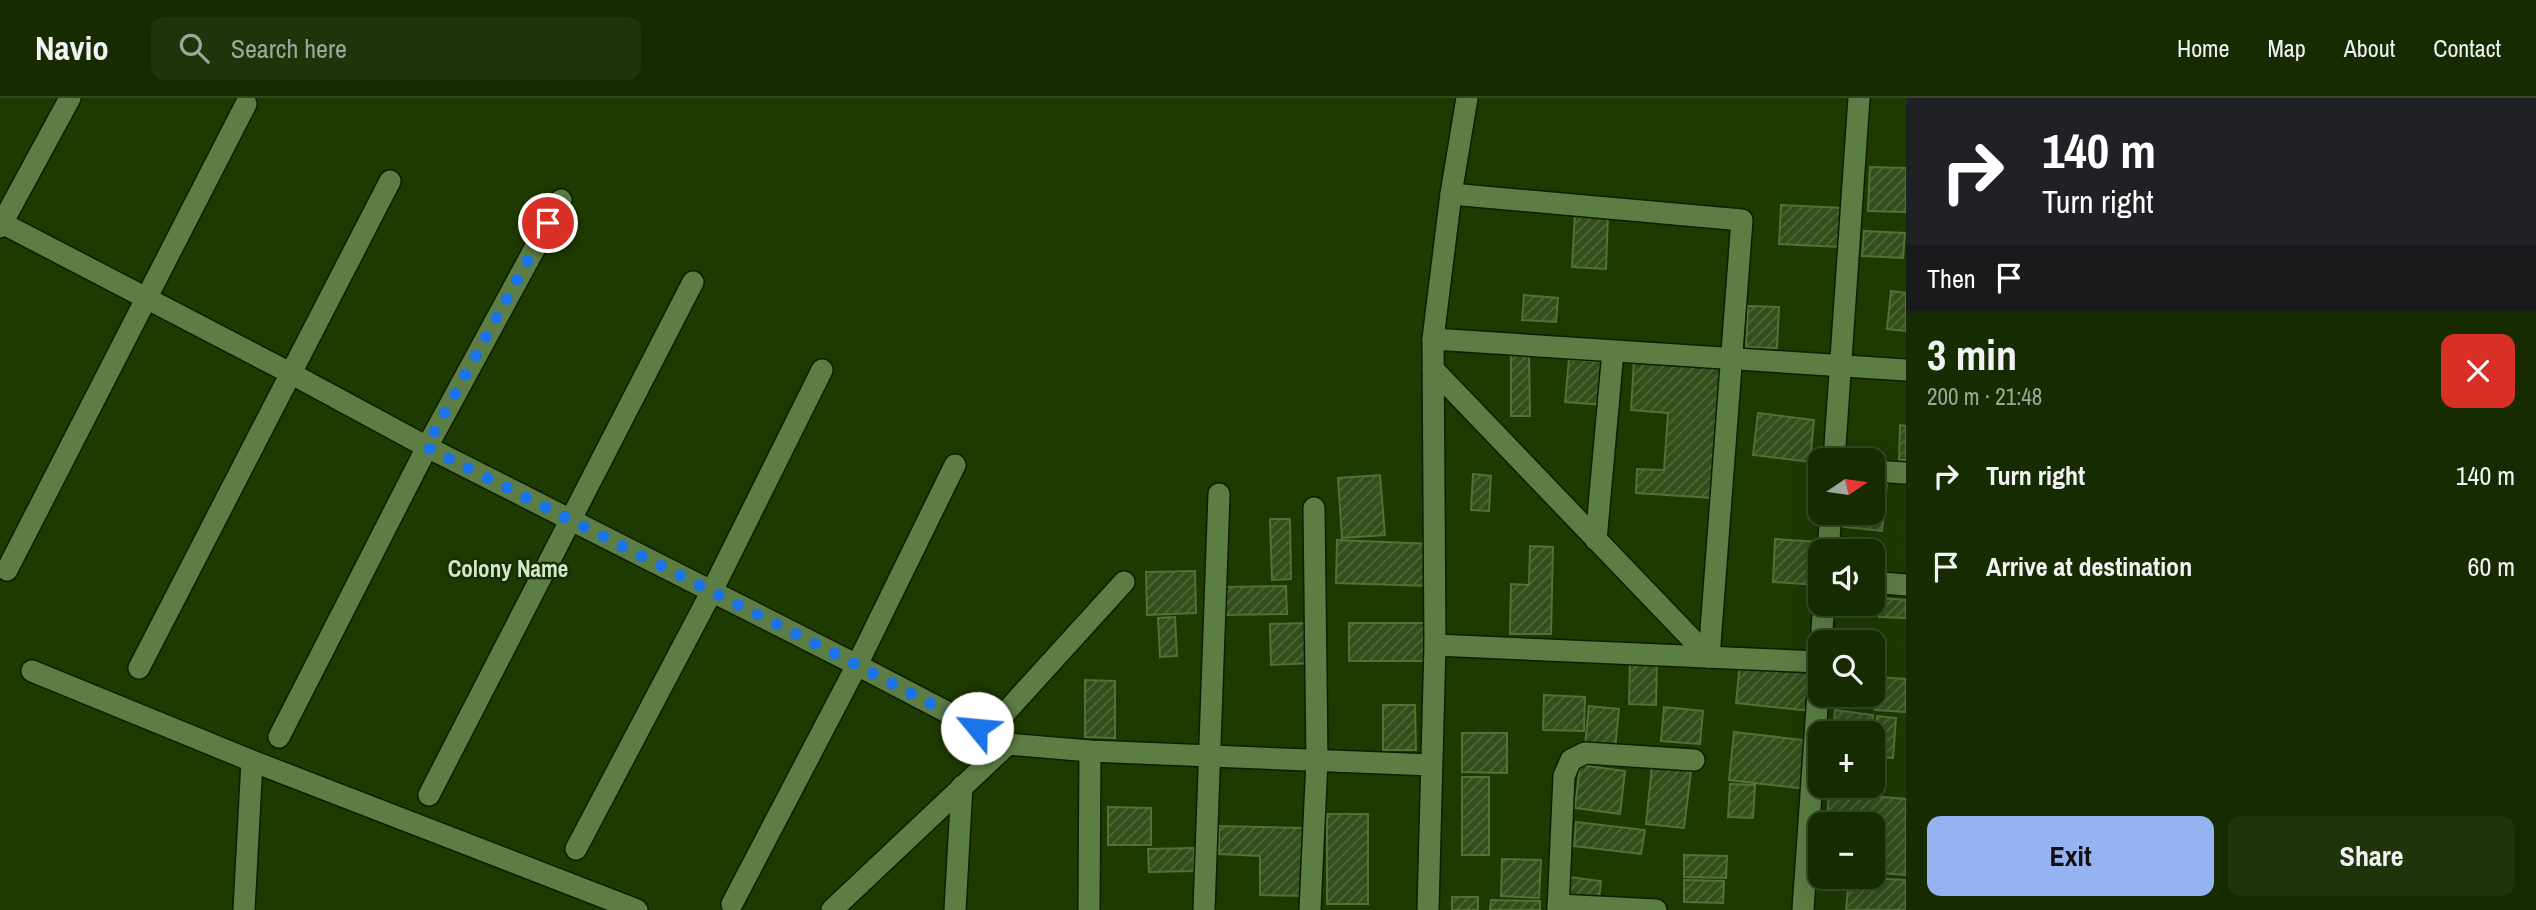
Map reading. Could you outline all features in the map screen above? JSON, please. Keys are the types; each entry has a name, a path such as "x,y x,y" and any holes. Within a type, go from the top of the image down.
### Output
{"street":[{"path":"70,98 1,225 292,374 426,447 1001,740 1090,751 1432,765"},
{"path":"1428,910 1435,645 1433,339 1451,194 1467,98"},
{"path":"1835,448 1859,98"},
{"path":"7,570 246,104"},
{"path":"139,667 390,181"},
{"path":"1451,194 1742,220 1709,657"},
{"path":"279,737 426,447 561,200"},
{"path":"429,795 693,282"},
{"path":"1433,339 1906,370"},
{"path":"1596,540 1613,351"},
{"path":"1433,369 1709,657"},
{"path":"576,849 712,591 822,370"},
{"path":"732,904 857,665 955,465"},
{"path":"1885,472 1906,473"},
{"path":"1205,910 1219,494"},
{"path":"1310,910 1317,760 1314,508"},
{"path":"832,910 962,786 1001,740 1005,713 1124,582"},
{"path":"1885,583 1906,585"},
{"path":"1435,645 1808,662"},
{"path":"32,671 252,761 637,910"},
{"path":"1803,910 1817,707"},
{"path":"1089,910 1090,751"},
{"path":"1656,910 1558,907 1564,776 1571,760 1585,753 1694,760"},
{"path":"244,910 252,761"},
{"path":"956,910 962,786"}],"building":[{"path":"1870,167 1906,168 1906,212 1868,211"},
{"path":"1781,205 1843,208 1840,247 1779,244"},
{"path":"1575,213 1608,215 1606,269 1572,267"},
{"path":"1864,231 1905,233 1903,258 1862,256"},
{"path":"1891,291 1906,293 1906,331 1887,329"},
{"path":"1524,295 1558,298 1556,322 1522,320"},
{"path":"1748,306 1779,307 1777,348 1746,347"},
{"path":"1511,352 1529,352 1530,416 1511,416"},
{"path":"1569,359 1606,362 1603,405 1565,402"},
{"path":"1634,360 1720,366 1712,498 1636,493 1637,469 1664,470 1668,413 1631,410"},
{"path":"1758,413 1814,420 1808,462 1753,455"},
{"path":"1900,425 1906,426 1906,460 1899,460"},
{"path":"1473,474 1491,476 1489,511 1471,510"},
{"path":"1380,475 1385,535 1342,538 1338,478"},
{"path":"1270,519 1290,519 1291,579 1272,580"},
{"path":"1837,525 1883,525 1882,531"},
{"path":"1775,539 1808,541 1808,584 1773,582"},
{"path":"1337,540 1432,544 1430,586 1336,583"},
{"path":"1530,546 1553,547 1551,634 1510,634 1511,584 1529,585"},
{"path":"1195,571 1196,613 1147,615 1146,572"},
{"path":"1286,586 1287,614 1226,615 1225,587"},
{"path":"1885,598 1906,600 1906,618 1879,617 1885,616"},
{"path":"1175,617 1177,656 1160,657 1158,618"},
{"path":"1309,623 1311,663 1271,665 1270,624"},
{"path":"1349,623 1425,623 1425,661 1349,661"},
{"path":"1630,659 1657,659 1656,705 1629,704"},
{"path":"1740,662 1808,669 1808,707 1811,707 1811,711 1736,703"},
{"path":"1885,678 1906,679 1906,712 1875,710 1875,707 1885,707"},
{"path":"1085,680 1115,681 1115,738 1085,737"},
{"path":"1544,695 1585,697 1584,731 1543,730"},
{"path":"1383,705 1415,705 1416,750 1383,750"},
{"path":"1589,706 1619,709 1615,749 1585,746"},
{"path":"1664,707 1703,711 1700,744 1661,741"},
{"path":"1835,710 1873,715 1872,721 1834,721"},
{"path":"1877,716 1896,718 1893,758 1885,757 1885,721 1877,721"},
{"path":"1734,732 1808,741 1806,789 1729,780"},
{"path":"1462,733 1507,733 1507,773 1462,772"},
{"path":"1580,765 1625,771 1620,814 1575,808"},
{"path":"1652,766 1691,771 1684,828 1646,824"},
{"path":"1462,777 1489,777 1489,855 1462,855"},
{"path":"1730,784 1755,785 1753,818 1728,817"},
{"path":"1829,798 1906,799 1906,875 1885,873 1885,812 1828,812"},
{"path":"1108,807 1151,808 1151,845 1108,845"},
{"path":"1327,814 1368,814 1368,904 1327,904"},
{"path":"1576,822 1645,830 1641,854 1574,846"},
{"path":"1219,826 1305,828 1303,896 1260,895 1260,856 1219,854"},
{"path":"1194,848 1194,871 1149,872 1148,849"},
{"path":"1684,855 1727,856 1726,878 1684,877"},
{"path":"1502,859 1541,860 1539,898 1501,896"},
{"path":"1569,877 1601,881 1599,899 1567,895"},
{"path":"1885,879 1906,880 1906,910 1846,910 1848,889 1885,889"},
{"path":"1684,880 1724,881 1723,903 1684,902"},
{"path":"1452,897 1478,897 1478,910 1452,910"},
{"path":"1491,900 1540,901 1540,910 1490,910"}],"district":[{"name":"Colony Name","path":"508,569"}],"route":[{"path":"548,223 426,447 977,728"}]}
